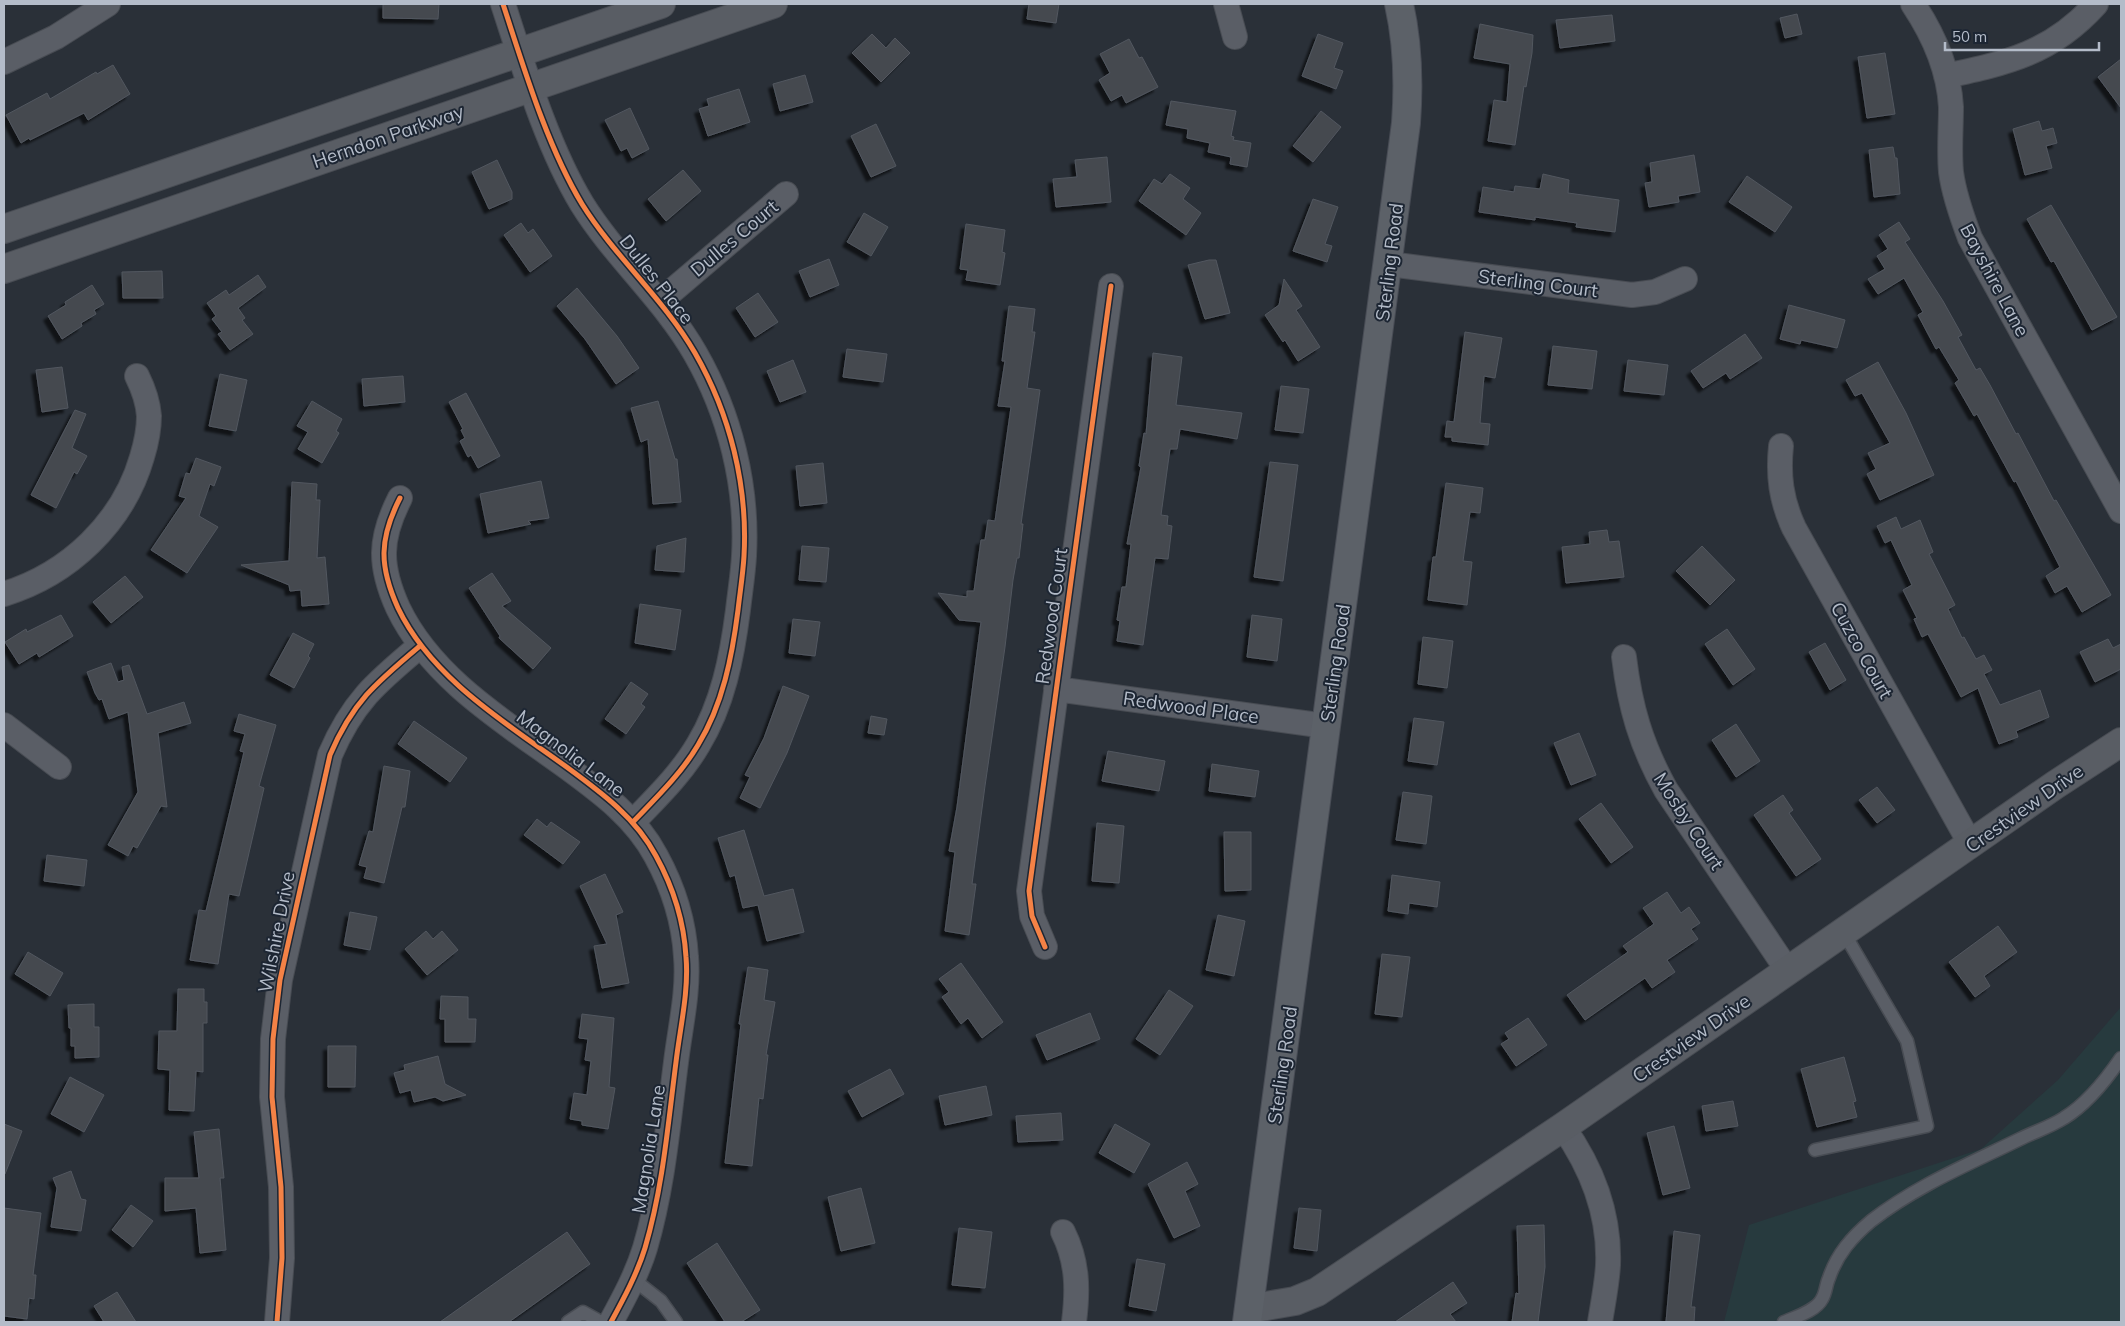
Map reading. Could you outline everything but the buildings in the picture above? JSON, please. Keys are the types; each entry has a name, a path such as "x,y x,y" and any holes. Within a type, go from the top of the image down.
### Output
{"main road":[{"name":"Herndon Parkway","path":"4,229 661,4"},
{"name":"Herndon Parkway","path":"4,269 773,4"},
{"name":"Sterling Road","path":"1248,1316 1389,264 1406,123 1409,83 1406,35 1400,4"},
{"name":"Crestview Drive","path":"1248,1316 1317,1292 1563,1127 2121,742"}],"street":[{"path":"4,62 56,37 108,4"},
{"name":"Dulles Place","path":"503,4 531,87 561,164 582,204 604,236 659,302 695,353 714,390 729,429 739,471 742,496 744,555 735,634 729,667 713,716 698,745 679,773 633,822"},
{"path":"1226,4 1235,37"},
{"name":"Bayshire Lane","path":"1913,4 1925,22 1938,49 1946,76 1950,105 1952,174 1959,209 1970,238 2121,511"},
{"path":"1946,76 2002,64 2030,53 2060,36 2096,4"},
{"name":"Dulles Court","path":"659,302 786,194"},
{"name":"Sterling Court","path":"1389,264 1632,295 1655,292 1685,279"},
{"name":"Redwood Court","path":"1045,947 1032,916 1029,891 1111,286"},
{"path":"4,594 17,590 49,574 69,561 96,538 112,519 125,498 136,475 147,438 149,415 138,376"},
{"name":"Cuzco Court","path":"1781,446 1780,490 1794,528 1971,845"},
{"name":"Magnolia Lane","path":"400,498 389,519 384,541 383,564 388,587 402,616 421,645 446,674 489,710 608,797 633,822 656,854 671,886 681,921 686,958 685,995 658,1198 645,1248 633,1279 611,1322"},
{"name":"Wilshire Drive","path":"277,1322 282,1258 281,1195 272,1097 273,1039 282,971 330,755 341,730 356,705 377,682 421,645"},
{"name":"Mosby Court","path":"1624,657 1628,692 1637,728 1651,762 1666,790 1788,971"},
{"name":"Redwood Place","path":"1056,689 1326,726"},
{"path":"4,725 59,767"},
{"path":"1563,1127 1591,1173 1602,1203 1608,1234 1608,1265 1600,1322"},
{"path":"1063,1232 1069,1244 1076,1268 1078,1293 1074,1322"}],"lane":[{"path":"1815,1150 1927,1126 1907,1041 1844,933"},
{"path":"1784,1322 1814,1307 1822,1300 1829,1277 1840,1253 1855,1235 1873,1220 1935,1179 2065,1118 2086,1101 2108,1077 2121,1058"},
{"path":"633,1279 661,1301 676,1322"},
{"path":"568,1322 583,1312 601,1322"}],"green space":[{"path":"2121,1007 2121,1322 1724,1322 1749,1225 1981,1149 2058,1080"}],"cycle path":[{"path":"503,4 537,106 569,181 595,223 669,314 695,353 718,401 727,426 739,477 743,503 744,563 733,645 720,697 707,729 691,756 668,785 633,822"},
{"path":"1045,947 1032,916 1029,891 1111,286"},
{"path":"400,498 393,513 385,540 385,566 387,579 398,608 413,633 430,657 473,698 593,787 628,818 648,842 656,856 668,880 680,918 687,970 684,1009 661,1179 642,1258 611,1322"},
{"path":"277,1322 282,1258 281,1187 272,1097 273,1039 280,980 330,755 357,706 391,670 421,645"}]}
